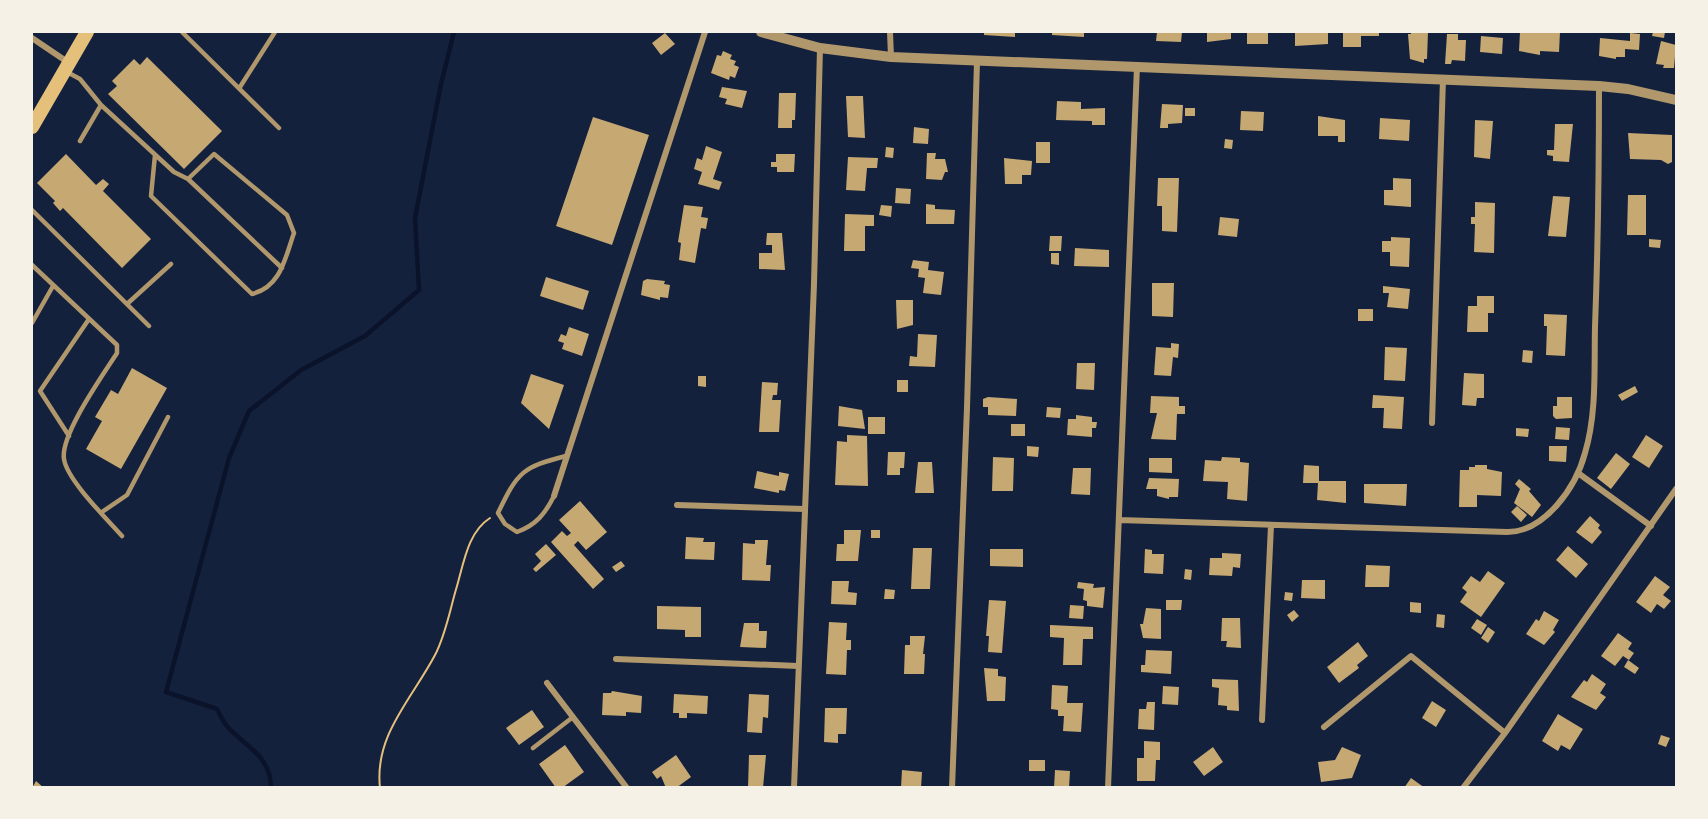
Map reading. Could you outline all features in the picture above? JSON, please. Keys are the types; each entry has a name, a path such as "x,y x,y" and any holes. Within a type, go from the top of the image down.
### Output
{"main road":[{"path":"32,127 87,32"}],"street":[{"path":"554,496 705,32"},
{"path":"761,32 820,48 891,57 1137,65 1621,87 1677,100"},
{"path":"890,32 891,57"},
{"path":"32,38 67,67"},
{"path":"794,788 820,48"},
{"path":"952,788 967,408 977,61"},
{"path":"1108,788 1137,65"},
{"path":"1432,423 1443,78"},
{"path":"1119,520 1518,532 1527,530 1542,520 1578,473 1588,443 1593,405 1599,86"},
{"path":"1578,473 1651,526"},
{"path":"1463,788 1505,733 1677,489"},
{"path":"677,505 805,509"},
{"path":"1262,720 1271,525"},
{"path":"1324,727 1411,656 1505,733"},
{"path":"616,658 798,666"},
{"path":"547,683 627,788"}],"lane":[{"path":"182,32 279,128"},
{"path":"240,87 275,32"},
{"path":"67,67 101,105 155,156 188,179 282,268"},
{"path":"80,141 101,105"},
{"path":"155,156 151,196 252,294 266,290 274,283 282,268 294,233 287,215 214,154 188,179"},
{"path":"32,210 149,326"},
{"path":"127,304 171,264"},
{"path":"32,266 117,345 117,353 78,416 69,436 64,459 70,475 122,536"},
{"path":"32,323 53,286"},
{"path":"69,436 40,392 89,319"},
{"path":"102,512 127,495 168,417"},
{"path":"554,496 547,511 533,526 517,532 505,524 498,513 512,487 531,465 566,456"},
{"path":"533,748 573,717"}],"path":[{"path":"380,788 380,762 387,736 436,652 467,549 478,525 498,513"}],"building":[{"path":"984,32 1015,32 1015,37 984,35"},
{"path":"1052,32 1084,32 1084,37 1052,35"},
{"path":"1157,32 1182,32 1181,42 1156,41"},
{"path":"1207,32 1231,32 1231,39 1207,42"},
{"path":"1247,32 1268,32 1268,44 1247,44"},
{"path":"1295,32 1328,32 1328,44 1295,46"},
{"path":"1343,32 1379,32 1379,36 1361,36 1361,47 1343,47"},
{"path":"1428,32 1427,59 1424,59 1424,63 1410,59 1408,34"},
{"path":"1520,32 1560,32 1559,52 1540,51 1540,55 1519,51"},
{"path":"1653,32 1665,32 1664,38 1652,36"},
{"path":"665,33 675,44 661,55 652,43"},
{"path":"1630,33 1640,34 1639,50 1625,49 1625,57 1616,57 1616,59 1599,56 1600,38 1630,41"},
{"path":"1447,34 1458,34 1458,40 1466,40 1465,61 1452,60 1451,64 1445,64"},
{"path":"1481,36 1503,38 1502,54 1480,52"},
{"path":"1661,41 1676,45 1674,68 1663,68 1664,65 1656,64"},
{"path":"723,51 732,55 730,59 736,61 734,65 739,67 735,78 730,76 729,80 711,73 717,55 721,56"},
{"path":"147,57 222,131 184,169 108,94 117,86 112,81 134,59 140,65"},
{"path":"722,87 747,91 742,108 725,104 727,99 719,97"},
{"path":"779,93 796,93 795,120 792,120 792,128 778,128"},
{"path":"846,96 863,96 865,138 848,137"},
{"path":"1057,101 1081,102 1081,109 1105,108 1105,125 1092,125 1092,121 1056,120"},
{"path":"1162,104 1183,105 1182,123 1168,124 1168,128 1160,128"},
{"path":"1185,108 1195,108 1195,116 1185,116"},
{"path":"1241,111 1264,112 1263,131 1240,130"},
{"path":"1318,116 1345,120 1345,142 1338,142 1338,136 1318,136"},
{"path":"593,117 649,135 612,245 556,226"},
{"path":"1380,118 1410,120 1409,141 1379,139"},
{"path":"1475,120 1493,121 1490,159 1474,157"},
{"path":"1555,124 1573,124 1569,162 1553,161 1553,156 1547,155 1547,150 1554,150"},
{"path":"914,127 929,129 928,144 913,143"},
{"path":"1628,133 1672,135 1672,162 1668,164 1661,160 1630,159"},
{"path":"1225,139 1233,140 1232,149 1224,148"},
{"path":"1036,142 1050,142 1050,163 1036,163"},
{"path":"706,146 722,152 713,179 722,182 719,190 698,184 702,172 694,169 697,158 702,160"},
{"path":"886,147 894,148 893,158 885,157"},
{"path":"927,153 936,153 935,159 945,159 948,172 945,172 942,180 926,179"},
{"path":"66,154 96,185 103,179 109,184 103,191 151,239 122,268 63,208 60,211 53,203 55,201 37,183"},
{"path":"776,154 795,154 794,172 777,172 777,167 771,167 771,162 776,162"},
{"path":"848,157 878,158 877,168 867,168 865,191 846,190"},
{"path":"1004,158 1032,161 1031,175 1022,175 1022,184 1005,184"},
{"path":"1158,178 1179,178 1177,232 1162,231 1162,206 1157,206"},
{"path":"1393,178 1411,179 1411,207 1384,205 1384,190 1393,190"},
{"path":"896,188 911,189 910,204 895,203"},
{"path":"1628,195 1646,195 1646,235 1627,235"},
{"path":"1553,196 1570,197 1566,237 1548,236"},
{"path":"1475,202 1495,203 1494,253 1474,252 1475,224 1471,224 1471,217 1475,217"},
{"path":"926,204 935,205 935,209 955,210 954,224 926,224"},
{"path":"684,205 703,207 701,217 708,218 706,229 701,228 695,263 679,260 681,243 678,242"},
{"path":"881,205 892,206 891,217 879,215"},
{"path":"845,214 874,215 874,226 865,226 865,251 844,251"},
{"path":"1220,217 1239,219 1237,237 1218,235"},
{"path":"767,233 782,233 785,270 759,269 759,253 772,253 772,245 766,245"},
{"path":"1050,236 1062,236 1061,251 1049,251"},
{"path":"1391,237 1410,238 1409,267 1390,266 1390,252 1382,252 1382,241 1391,241"},
{"path":"1649,239 1661,240 1660,248 1649,247"},
{"path":"1075,248 1109,250 1109,267 1074,266"},
{"path":"1051,253 1059,253 1059,265 1051,264"},
{"path":"913,260 929,262 928,270 944,272 941,295 923,293 925,278 918,277 919,269 911,268"},
{"path":"546,277 589,291 583,310 540,296"},
{"path":"647,279 665,281 664,284 670,285 668,298 660,297 660,300 641,295 643,281"},
{"path":"1152,283 1174,283 1173,317 1152,316"},
{"path":"1383,286 1410,289 1408,309 1387,307 1389,293 1383,293"},
{"path":"1477,296 1494,296 1494,313 1488,313 1488,332 1467,332 1468,306 1477,306"},
{"path":"896,300 913,300 913,325 897,329"},
{"path":"1358,309 1373,309 1373,321 1358,321"},
{"path":"1544,314 1567,315 1565,356 1546,355 1547,326 1544,326"},
{"path":"569,327 589,334 582,356 562,349 564,343 558,341 561,334 566,336"},
{"path":"918,334 937,335 935,367 909,366 910,356 917,357"},
{"path":"1171,343 1179,344 1178,358 1173,357 1171,376 1154,375 1156,347 1171,348"},
{"path":"1385,347 1407,348 1405,381 1384,380"},
{"path":"1523,350 1533,351 1532,363 1522,362"},
{"path":"1077,363 1095,363 1094,390 1076,389"},
{"path":"132,368 167,388 121,469 86,449 102,421 95,417 111,390 118,394"},
{"path":"1464,373 1484,374 1484,398 1477,398 1476,406 1462,405"},
{"path":"531,374 564,385 549,429 521,403"},
{"path":"698,376 706,376 706,387 698,386"},
{"path":"897,380 908,380 908,392 897,392"},
{"path":"762,382 778,383 777,395 773,395 772,400 781,400 779,432 759,432"},
{"path":"1635,386 1638,392 1622,401 1618,395"},
{"path":"1373,395 1404,397 1402,429 1383,428 1384,408 1372,408"},
{"path":"1151,396 1179,397 1179,406 1185,406 1185,414 1177,414 1176,440 1151,439 1157,413 1150,413"},
{"path":"988,397 1017,399 1016,416 988,415 988,407 983,407 983,399"},
{"path":"1557,397 1572,397 1572,418 1556,419 1553,416 1553,406 1557,406"},
{"path":"839,406 862,410 865,429 838,426"},
{"path":"1047,407 1061,408 1060,418 1046,417"},
{"path":"1076,415 1092,417 1092,422 1097,422 1096,428 1092,428 1092,437 1067,435 1068,419 1076,419"},
{"path":"868,417 885,417 885,434 868,434"},
{"path":"1011,424 1025,424 1025,436 1011,436"},
{"path":"1556,427 1570,428 1569,440 1555,439"},
{"path":"1516,428 1529,429 1528,437 1516,436"},
{"path":"847,435 867,436 868,486 835,485 837,441 847,442"},
{"path":"1646,435 1663,446 1649,468 1632,457"},
{"path":"1027,446 1039,447 1038,457 1027,456"},
{"path":"1549,446 1567,446 1566,462 1549,461"},
{"path":"888,452 905,452 904,468 900,468 900,475 887,475"},
{"path":"1616,453 1630,464 1611,489 1597,478"},
{"path":"993,457 1014,458 1013,491 992,491"},
{"path":"1222,457 1240,458 1240,462 1249,463 1247,501 1227,499 1228,482 1203,481 1205,460 1221,461"},
{"path":"1149,458 1172,458 1172,473 1149,472"},
{"path":"918,462 932,462 934,493 915,493"},
{"path":"1304,465 1319,466 1319,481 1346,481 1346,503 1317,500 1318,483 1303,483"},
{"path":"1475,465 1487,465 1487,469 1502,472 1501,496 1477,495 1477,507 1459,507 1460,470 1469,470 1469,467 1475,467"},
{"path":"1073,468 1091,468 1090,495 1071,494"},
{"path":"757,471 779,476 779,472 789,474 785,491 779,490 779,493 754,488"},
{"path":"1149,478 1179,479 1178,497 1169,497 1169,499 1157,496 1157,489 1146,489"},
{"path":"1519,479 1531,489 1529,491 1541,505 1532,517 1514,503 1520,489 1515,484"},
{"path":"1364,484 1407,484 1406,506 1364,503"},
{"path":"580,501 607,532 586,550 578,541 574,545 604,579 593,589 551,542 562,531 567,536 571,533 559,520"},
{"path":"1517,506 1527,515 1521,522 1511,512"},
{"path":"1590,516 1600,525 1598,528 1602,532 1592,544 1576,532"},
{"path":"844,530 861,530 858,561 836,561 837,544 844,544"},
{"path":"871,530 880,530 880,538 871,538"},
{"path":"686,537 704,538 703,542 715,542 714,560 685,559"},
{"path":"755,540 768,540 766,565 771,565 770,581 742,580 743,543 755,544"},
{"path":"546,544 556,555 536,572 533,569 541,561 535,554"},
{"path":"1568,546 1588,564 1576,578 1556,560"},
{"path":"913,548 932,548 930,589 911,589"},
{"path":"990,549 1023,549 1023,567 990,566"},
{"path":"1145,549 1152,550 1152,554 1164,554 1163,574 1144,573"},
{"path":"1222,553 1241,554 1240,568 1233,567 1232,576 1209,575 1210,558 1222,558"},
{"path":"621,561 625,566 616,572 612,567"},
{"path":"1366,565 1390,566 1389,587 1365,587"},
{"path":"1185,569 1192,570 1191,580 1184,579"},
{"path":"1488,571 1505,583 1481,617 1460,602 1467,592 1462,588 1471,576 1480,582"},
{"path":"1655,576 1670,587 1663,595 1671,601 1664,609 1657,604 1651,613 1636,602"},
{"path":"1302,580 1325,580 1325,599 1301,598"},
{"path":"832,581 849,581 848,592 857,593 856,605 831,604"},
{"path":"1078,582 1094,584 1093,588 1105,587 1103,608 1087,606 1087,601 1083,600 1084,589 1077,588"},
{"path":"885,589 895,590 894,599 884,599"},
{"path":"1285,592 1293,593 1292,601 1284,600"},
{"path":"989,600 1006,601 1002,653 988,652 989,636 986,636"},
{"path":"1166,600 1182,600 1181,610 1166,610"},
{"path":"1410,602 1421,603 1421,613 1410,612"},
{"path":"1070,605 1084,606 1083,619 1069,618"},
{"path":"657,606 701,607 701,637 685,637 685,630 657,629"},
{"path":"1146,608 1161,609 1161,639 1143,638 1140,624 1143,624"},
{"path":"1294,610 1299,616 1292,622 1287,615"},
{"path":"1544,611 1559,620 1553,630 1555,632 1544,645 1526,634 1536,619 1539,621"},
{"path":"1437,614 1445,615 1444,628 1436,627"},
{"path":"1222,618 1240,618 1241,648 1226,647 1227,641 1221,641"},
{"path":"1477,619 1487,625 1481,635 1471,628"},
{"path":"829,622 847,623 846,640 851,640 851,650 847,650 846,675 826,674"},
{"path":"744,623 759,623 759,631 767,631 766,648 740,647"},
{"path":"1050,625 1093,627 1093,639 1083,639 1082,665 1063,665 1064,638 1050,637"},
{"path":"1488,627 1495,632 1488,643 1481,638"},
{"path":"1618,633 1632,643 1628,649 1634,653 1629,660 1623,656 1615,666 1601,656"},
{"path":"910,636 925,636 924,674 904,674 905,645 910,645"},
{"path":"1358,642 1368,656 1357,665 1359,668 1339,683 1327,667"},
{"path":"1146,650 1172,651 1171,674 1141,672 1141,665 1145,665"},
{"path":"1628,660 1639,668 1635,674 1624,667"},
{"path":"984,668 998,669 998,676 1006,677 1005,701 987,701"},
{"path":"1592,674 1606,684 1600,693 1606,697 1596,710 1571,697 1584,680 1587,682"},
{"path":"1212,679 1238,680 1239,711 1227,710 1227,706 1218,705 1219,688 1212,687"},
{"path":"1052,685 1068,686 1067,703 1083,703 1081,732 1063,731 1064,716 1058,716 1058,710 1051,709"},
{"path":"1163,686 1179,687 1178,705 1162,704"},
{"path":"612,691 642,696 641,713 626,712 626,716 602,715 603,693"},
{"path":"674,694 708,696 707,714 687,713 687,718 679,718 679,713 673,713"},
{"path":"749,694 769,695 768,718 763,717 762,733 747,732"},
{"path":"1432,701 1446,710 1436,727 1422,718"},
{"path":"1147,702 1155,702 1154,730 1138,729 1139,709 1146,709"},
{"path":"825,708 847,708 846,734 838,734 838,743 824,742"},
{"path":"532,710 544,727 519,745 506,728"},
{"path":"1558,714 1583,729 1570,750 1561,745 1558,751 1542,741"},
{"path":"1661,735 1670,738 1666,747 1658,744"},
{"path":"1144,741 1160,742 1160,760 1156,760 1155,781 1137,781 1137,758 1144,758"},
{"path":"565,745 584,772 562,788 556,788 539,764"},
{"path":"1213,747 1223,762 1204,776 1193,762"},
{"path":"1342,747 1361,755 1352,778 1321,782 1318,762 1335,760"},
{"path":"676,755 691,777 676,788 666,788 661,776 657,779 652,772"},
{"path":"749,755 766,755 763,788 748,788"},
{"path":"1029,760 1045,760 1045,771 1029,771"},
{"path":"902,770 922,772 921,788 901,788"},
{"path":"1055,770 1070,771 1069,788 1054,788"},
{"path":"1411,778 1425,788 1404,788"},
{"path":"36,781 44,788 32,788"}],"waterway":[{"path":"271,788 267,767 262,759 234,733 217,709 166,692 229,458 249,411 301,370 365,336 419,290 415,218 441,84 454,32"}]}
